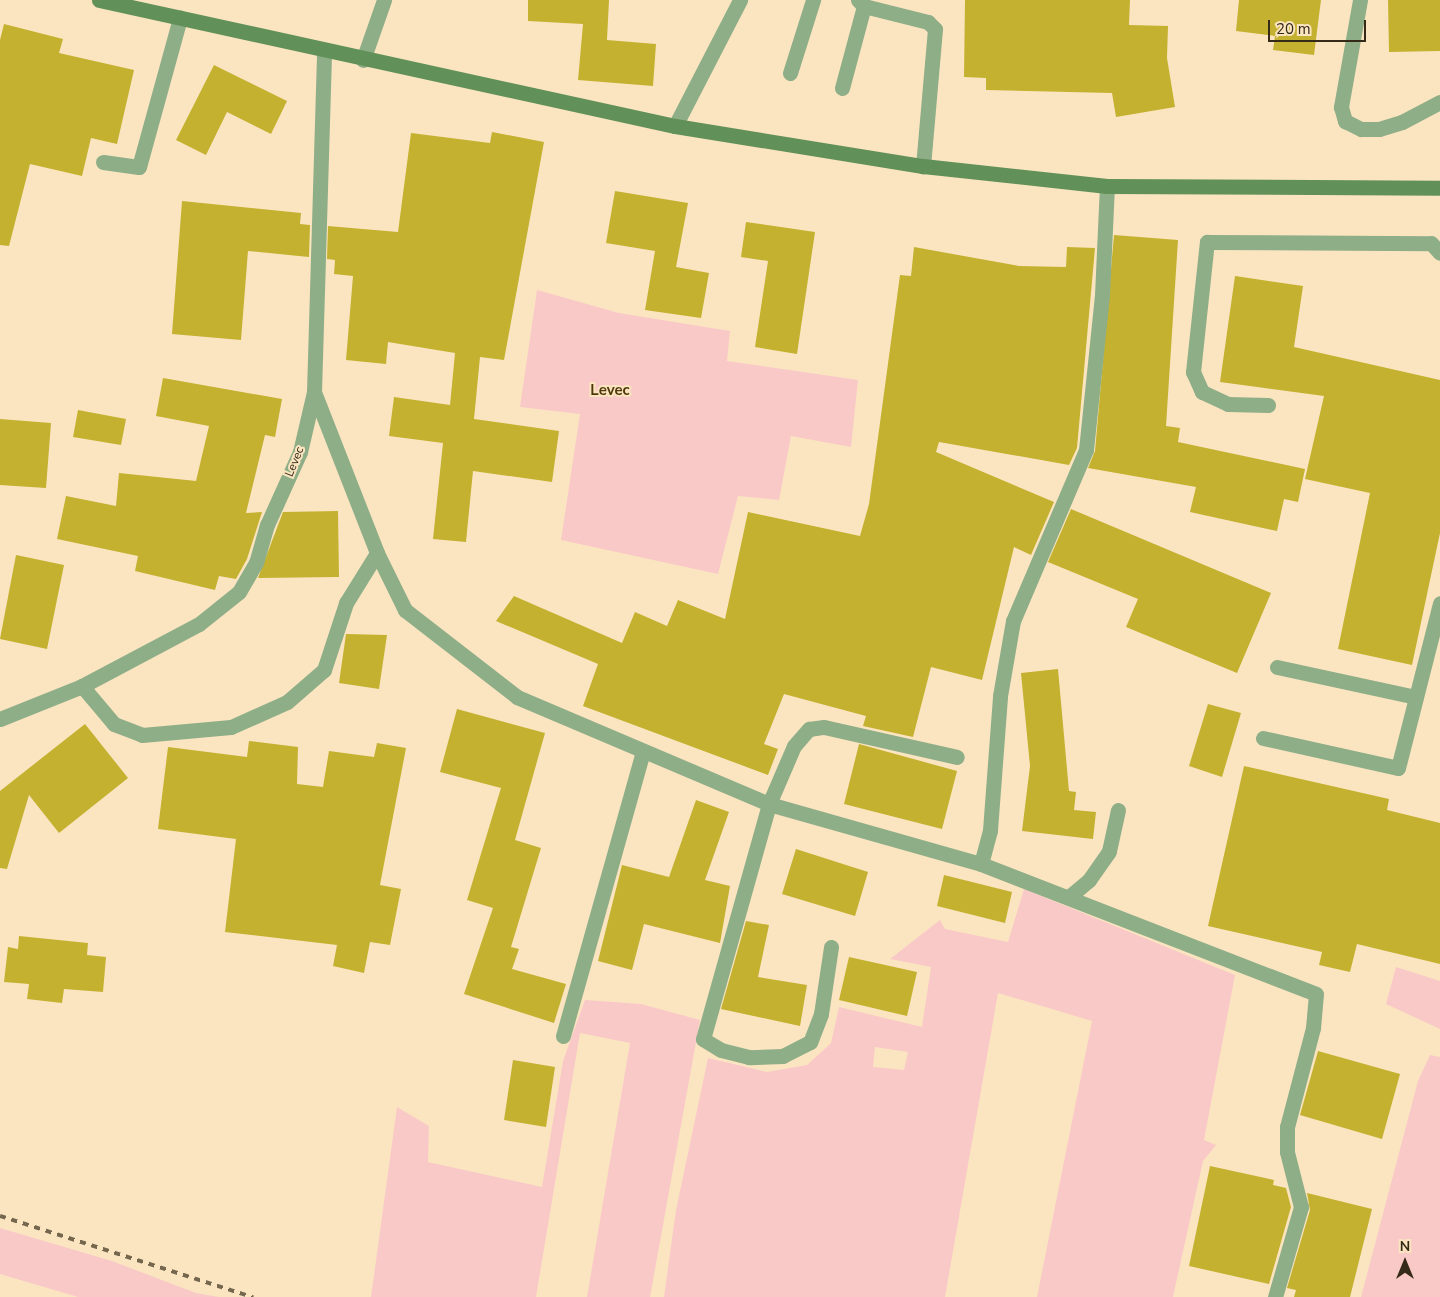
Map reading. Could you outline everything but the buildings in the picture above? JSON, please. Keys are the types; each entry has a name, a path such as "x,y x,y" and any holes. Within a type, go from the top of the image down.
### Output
{"main road":[{"path":"100,0 363,60 675,126 923,166 1107,186 1440,188"}],"street":[{"path":"363,60 384,0"},
{"path":"675,126 740,0"},
{"path":"790,72 812,0"},
{"path":"1360,0 1341,107 1345,121 1361,129 1379,129 1409,119 1440,102"},
{"path":"842,88 861,3 928,22 935,29 923,166"},
{"path":"103,162 139,167 180,18"},
{"name":"Levec","path":"0,718 82,686 199,624 239,592 256,563 267,525 300,452 314,392 324,51"},
{"path":"981,864 990,830 1000,696 1012,621 1086,450 1102,295 1107,186"},
{"path":"1268,405 1228,404 1202,392 1193,372 1207,242 1431,243 1440,253"},
{"path":"314,392 376,553 405,610 517,697 769,804 981,864 1070,896 1316,994 1313,1028 1287,1127 1288,1152 1301,1206 1276,1297"},
{"path":"82,686 114,724 142,735 231,727 287,702 324,670 346,603 376,553"},
{"path":"1263,738 1398,768 1440,603"},
{"path":"1277,667 1416,697"},
{"path":"831,947 822,1014 810,1042 784,1056 749,1058 721,1050 703,1038 769,804 794,746 809,729 824,727 957,757"},
{"path":"564,1036 643,752"},
{"path":"1070,896 1089,880 1109,851 1118,810"}],"shaded area":[{"path":"537,290 619,313 730,331 727,361 858,380 851,447 791,436 779,500 738,496 718,574 561,540 580,414 520,407"},
{"path":"1024,889 1235,975 1204,1140 1216,1145 1203,1161 1173,1297 1037,1297 1092,1021 998,993 945,1297 664,1297 676,1210 708,1058 767,1072 807,1065 831,1043 839,1007 922,1027 931,967 890,959 940,920 945,929 1008,942","holes":["875,1047 908,1052 904,1070 873,1067"]},
{"path":"1396,967 1440,981 1440,1029 1386,1004"},
{"path":"585,1000 641,1004 700,1020 650,1297 587,1297 630,1043 580,1033 536,1297 371,1297 397,1107 429,1126 428,1162 542,1187 563,1061"},
{"path":"1430,1055 1440,1057 1440,1297 1361,1297 1418,1081"},
{"path":"0,1228 112,1261 196,1293 219,1297 78,1297 0,1274"}],"railway":[{"path":"0,1216 253,1297"}],"district":[{"name":"Levec","path":"610,391"}]}
